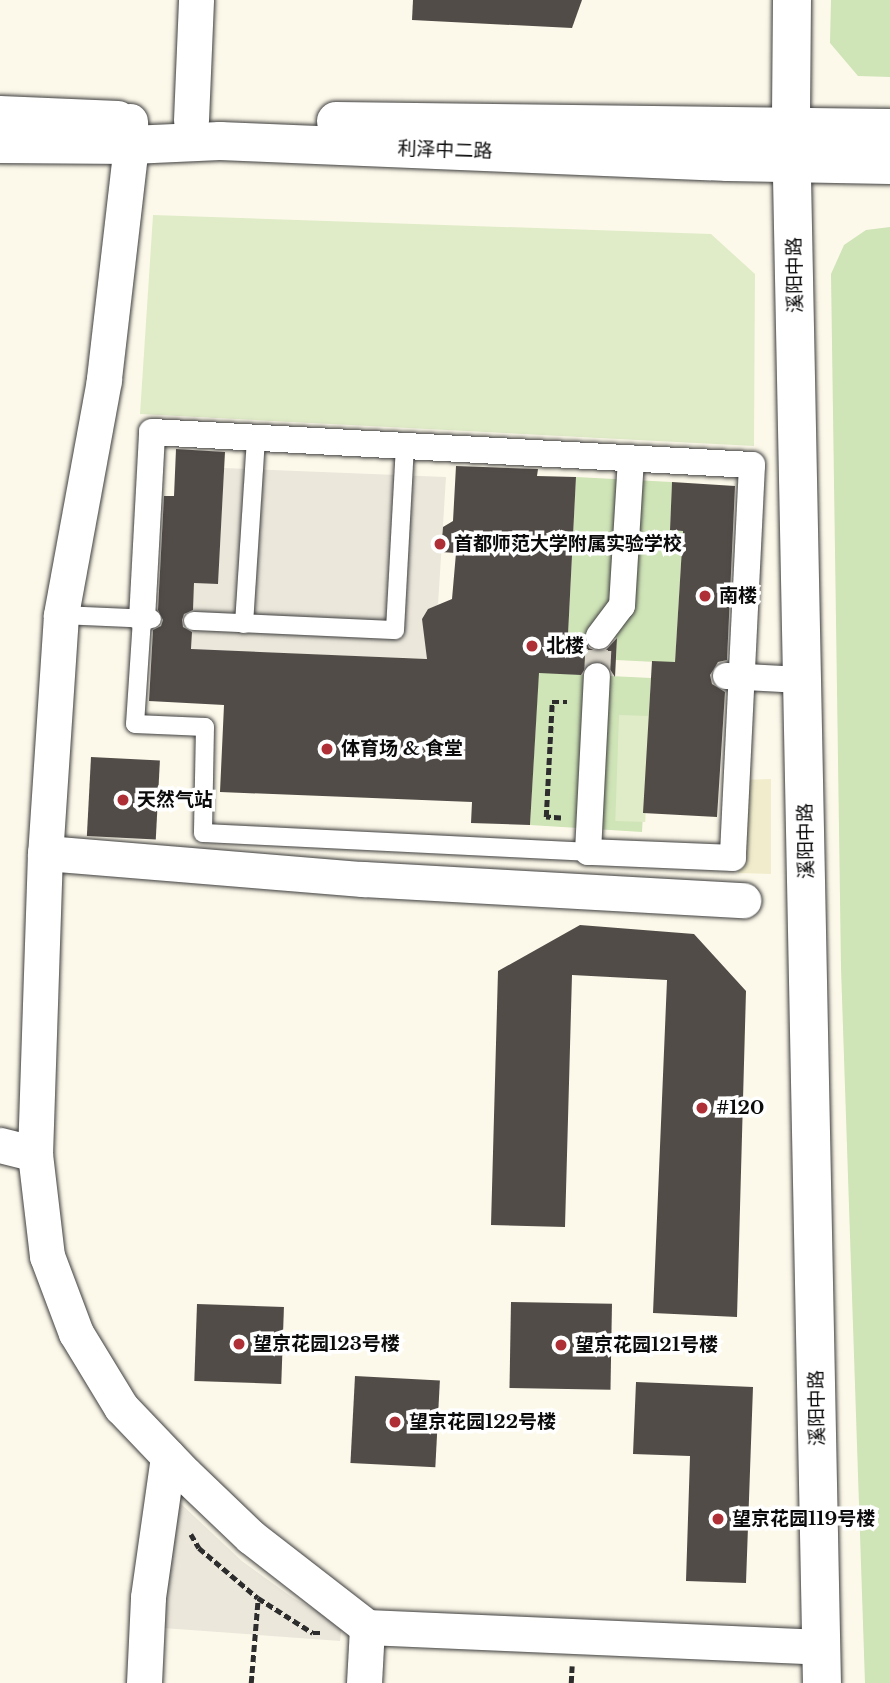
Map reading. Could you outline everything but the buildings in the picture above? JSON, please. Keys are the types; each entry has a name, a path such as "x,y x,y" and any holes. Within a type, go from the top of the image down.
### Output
{"street":[{"path":"191,120 196,0"},
{"name":"溪阳中路","path":"792,0 792,145 822,1665"},
{"name":"利泽中二路","path":"0,115 130,133 220,141 792,145 890,128"},
{"name":"利泽中二路","path":"0,144 130,133 191,120 792,145 890,165"},
{"path":"130,133 104,380 61,615 45,853 35,1154 47,1256 76,1333 121,1406 168,1456 251,1537 367,1626 822,1665"},
{"path":"148,619 152,432 752,465 734,677 733,858 588,852 597,676"},
{"path":"599,636 622,606 631,458"},
{"path":"734,677 802,680"},
{"path":"45,853 363,879 743,900"},
{"path":"0,1145 35,1154"},
{"path":"144,1683 148,1597 168,1456"},
{"path":"363,1683 367,1626"}],"lane":[{"path":"244,624 256,438"},
{"path":"193,621 395,630 405,446"},
{"path":"61,615 148,619 135,724 205,727 203,833 588,852"}],"path":[{"path":"590,820 546,817 552,702 595,703"},
{"path":"251,1683 258,1598"}],"shaded area":[{"path":"224,468 446,477 438,605 428,609 422,619 435,659 191,650 194,583 218,584"},
{"path":"771,779 771,874 738,873 742,780"},
{"path":"179,1502 242,1561 293,1598 342,1624 340,1641 163,1628 167,1560"}],"green space":[{"path":"831,0 890,0 890,77 858,76 830,43"},
{"path":"153,215 711,234 755,274 754,446 140,414"},
{"path":"890,227 890,1683 865,1683 841,968 831,274 844,245 866,230"},
{"path":"576,477 672,482 670,530 683,531 675,663 616,660 617,638 568,635"},
{"path":"540,650 569,674 651,678 642,832 530,825"},
{"path":"619,715 649,716 645,822 615,821"}],"tunnel":[{"path":"597,676 599,636"}],"place":[{"name":"首都师范大学附属实验学校","path":"440,544"},
{"name":"南楼","path":"705,596"},
{"name":"北楼","path":"532,646"},
{"name":"体育场 & 食堂","path":"327,749"},
{"name":"天然气站","path":"123,800"},
{"name":"#120","path":"702,1108"},
{"name":"望京花园123号楼","path":"239,1344"},
{"name":"望京花园121号楼","path":"561,1345"},
{"name":"望京花园122号楼","path":"395,1422"},
{"name":"望京花园119号楼","path":"718,1519"}]}
